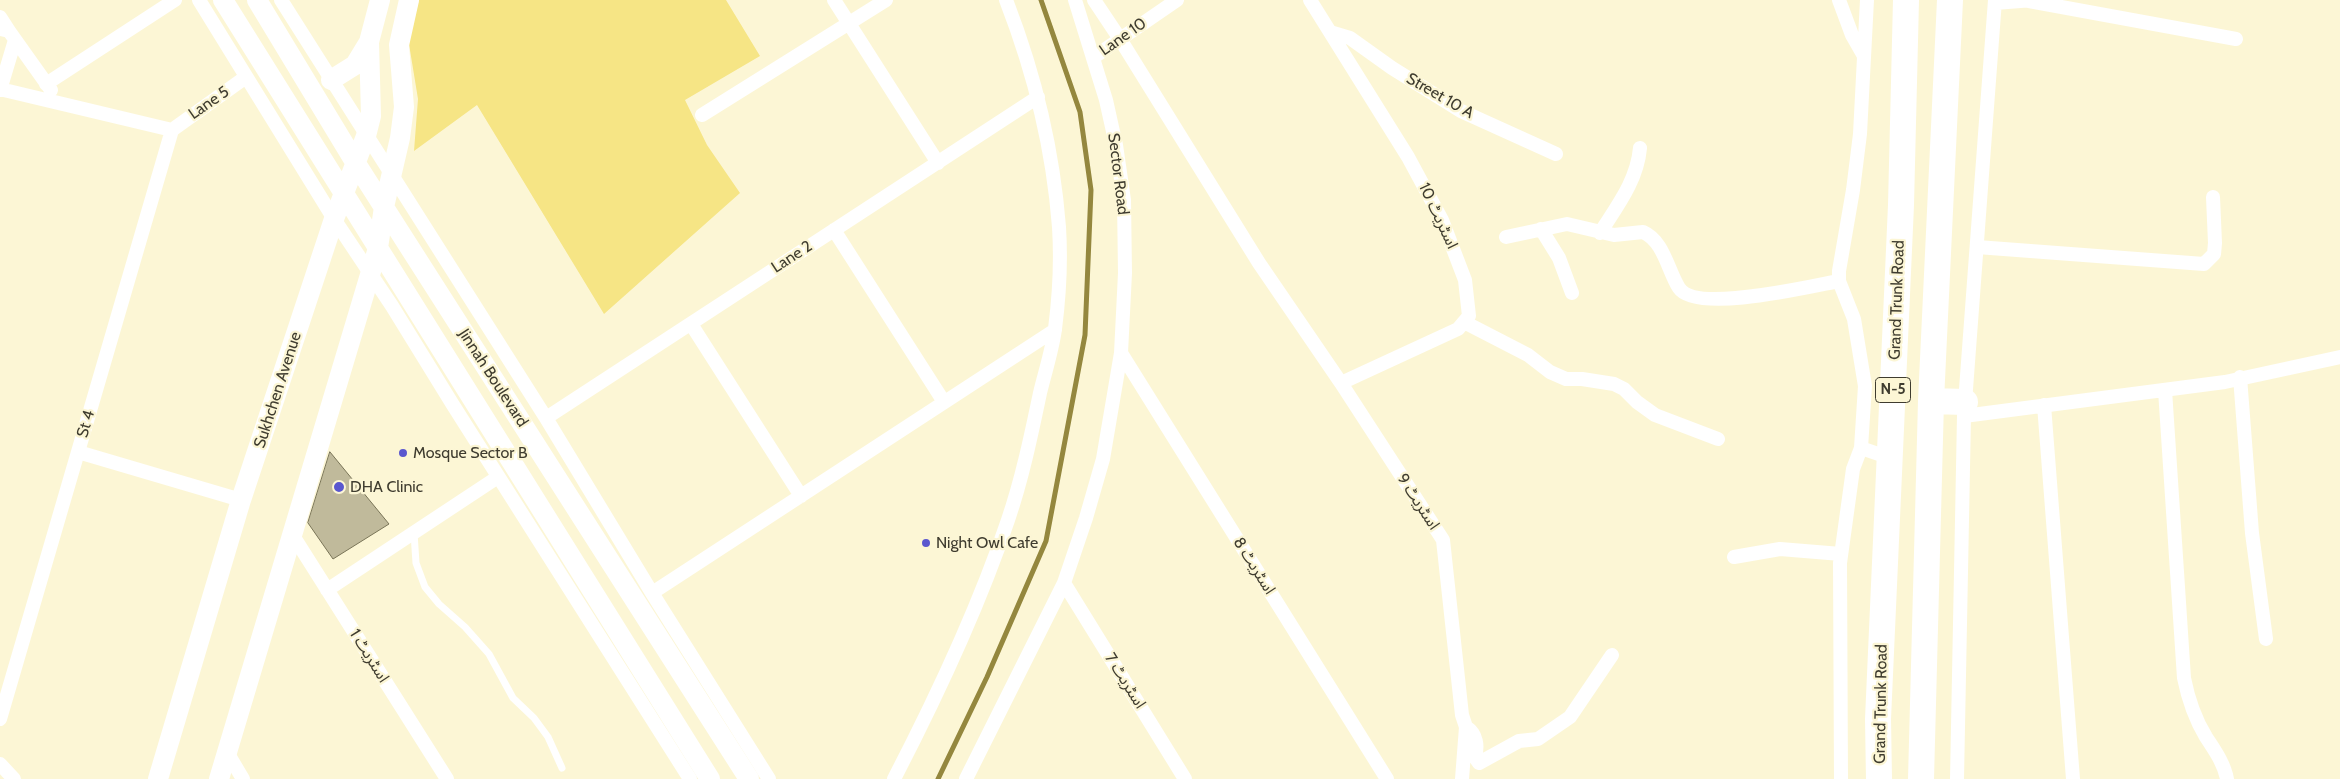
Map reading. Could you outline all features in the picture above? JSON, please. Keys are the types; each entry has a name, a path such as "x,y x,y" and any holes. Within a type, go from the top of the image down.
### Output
{"highway":[{"name":"Grand Trunk Road","path":"1880,779 1878,719 1901,205 1906,0"},
{"name":"N-5","path":"1921,779 1931,401 1950,0"},
{"path":"1931,401 1964,409"}],"street":[{"path":"46,84 175,0"},
{"path":"199,0 334,219 371,273 690,779"},
{"name":"Jinnah Boulevard","path":"223,0 710,779"},
{"name":"Jinnah Boulevard","path":"257,0 355,162 749,779"},
{"path":"281,0 512,368 546,418 652,593 769,779"},
{"name":"Sukhchen Avenue","path":"158,779 241,500 334,219 345,195 355,162 366,136 371,116 369,42 380,0"},
{"path":"218,779 378,248 384,207 400,138 404,107 398,44 409,0"},
{"path":"834,0 938,163"},
{"path":"702,115 886,0"},
{"path":"894,779 931,708 977,600 1008,520 1028,449 1055,330 1059,228 1054,182 1038,97 1019,32 1006,0"},
{"name":"Sector Road","path":"970,777 1064,583 1103,459 1121,353 1125,272 1124,200 1116,144 1094,57 1075,0"},
{"name":"اسٹریٹ 9","path":"1094,0 1259,263 1341,383 1443,540 1461,706 1466,728 1462,779"},
{"name":"Lane 10","path":"1094,57 1177,0"},
{"name":"اسٹریٹ 10","path":"1310,0 1408,157 1442,220 1465,280 1469,316 1464,322"},
{"path":"1839,0 1852,35 1864,56"},
{"path":"1841,779 1841,554 1853,468 1861,448 1865,386 1854,319 1839,281 1838,271 1854,190 1860,134 1867,0"},
{"path":"1958,779 1964,409 1995,1 2031,1 2236,39"},
{"path":"0,17 8,33 60,103"},
{"name":"Street 10 A","path":"1330,32 1350,38 1392,68 1461,110 1556,154"},
{"path":"8,33 0,89 172,130"},
{"path":"331,80 354,65 369,42"},
{"name":"Lane 5","path":"172,130 246,77"},
{"name":"Lane 2","path":"546,418 1038,97"},
{"name":"St 4","path":"0,719 172,130"},
{"path":"1600,233 1630,186 1637,169 1640,148"},
{"path":"1977,246 2204,264 2214,254 2213,197"},
{"path":"1506,237 1567,224 1614,235 1647,233 1662,252 1680,289 1686,294 1701,297 1758,297 1839,281"},
{"path":"1541,229 1559,258 1572,293"},
{"path":"834,230 944,402"},
{"path":"1341,383 1458,329 1464,322 1528,355 1550,372 1566,379 1582,379 1614,384 1624,388 1637,402 1655,415 1718,439"},
{"path":"690,324 800,496"},
{"path":"652,593 1055,330"},
{"name":"اسٹریٹ 8","path":"1121,353 1387,779"},
{"path":"1964,409 2044,405 2165,390 2225,382 2240,377 2340,357 2340,362"},
{"path":"492,376 512,368"},
{"path":"2240,377 2252,533 2266,638"},
{"path":"2165,390 2184,678 2188,697 2206,736 2224,765 2227,779"},
{"path":"453,405 469,394"},
{"path":"2044,405 2073,779"},
{"path":"1861,448 1890,458"},
{"path":"78,452 241,500"},
{"path":"327,590 498,477"},
{"name":"اسٹریٹ 1","path":"292,534 447,779"},
{"path":"1734,557 1780,550 1841,554"},
{"name":"اسٹریٹ 7","path":"1064,583 1185,779"},
{"path":"1466,728 1472,731 1476,741 1475,758 1479,763 1519,741 1538,739 1570,717 1612,655"},
{"path":"227,752 243,779"},
{"path":"0,764 14,779"}],"lane":[{"path":"414,532 416,563 425,587 439,604 465,626 489,654 513,698 534,718 548,737 562,768"}],"shaded area":[{"path":"419,0 726,0 760,56 685,100 707,145 740,193 604,314 477,105 414,151 418,99 408,38"}],"building":[{"name":"DHA Clinic","path":"330,452 389,524 333,559 308,523"}],"waterway":[{"path":"938,779 987,677 1046,541 1085,335 1091,190 1080,112 1041,0"}],"place":[{"name":"Mosque Sector B","path":"403,453"},
{"name":"DHA Clinic","path":"339,487"},
{"name":"Night Owl Cafe","path":"926,543"}]}
